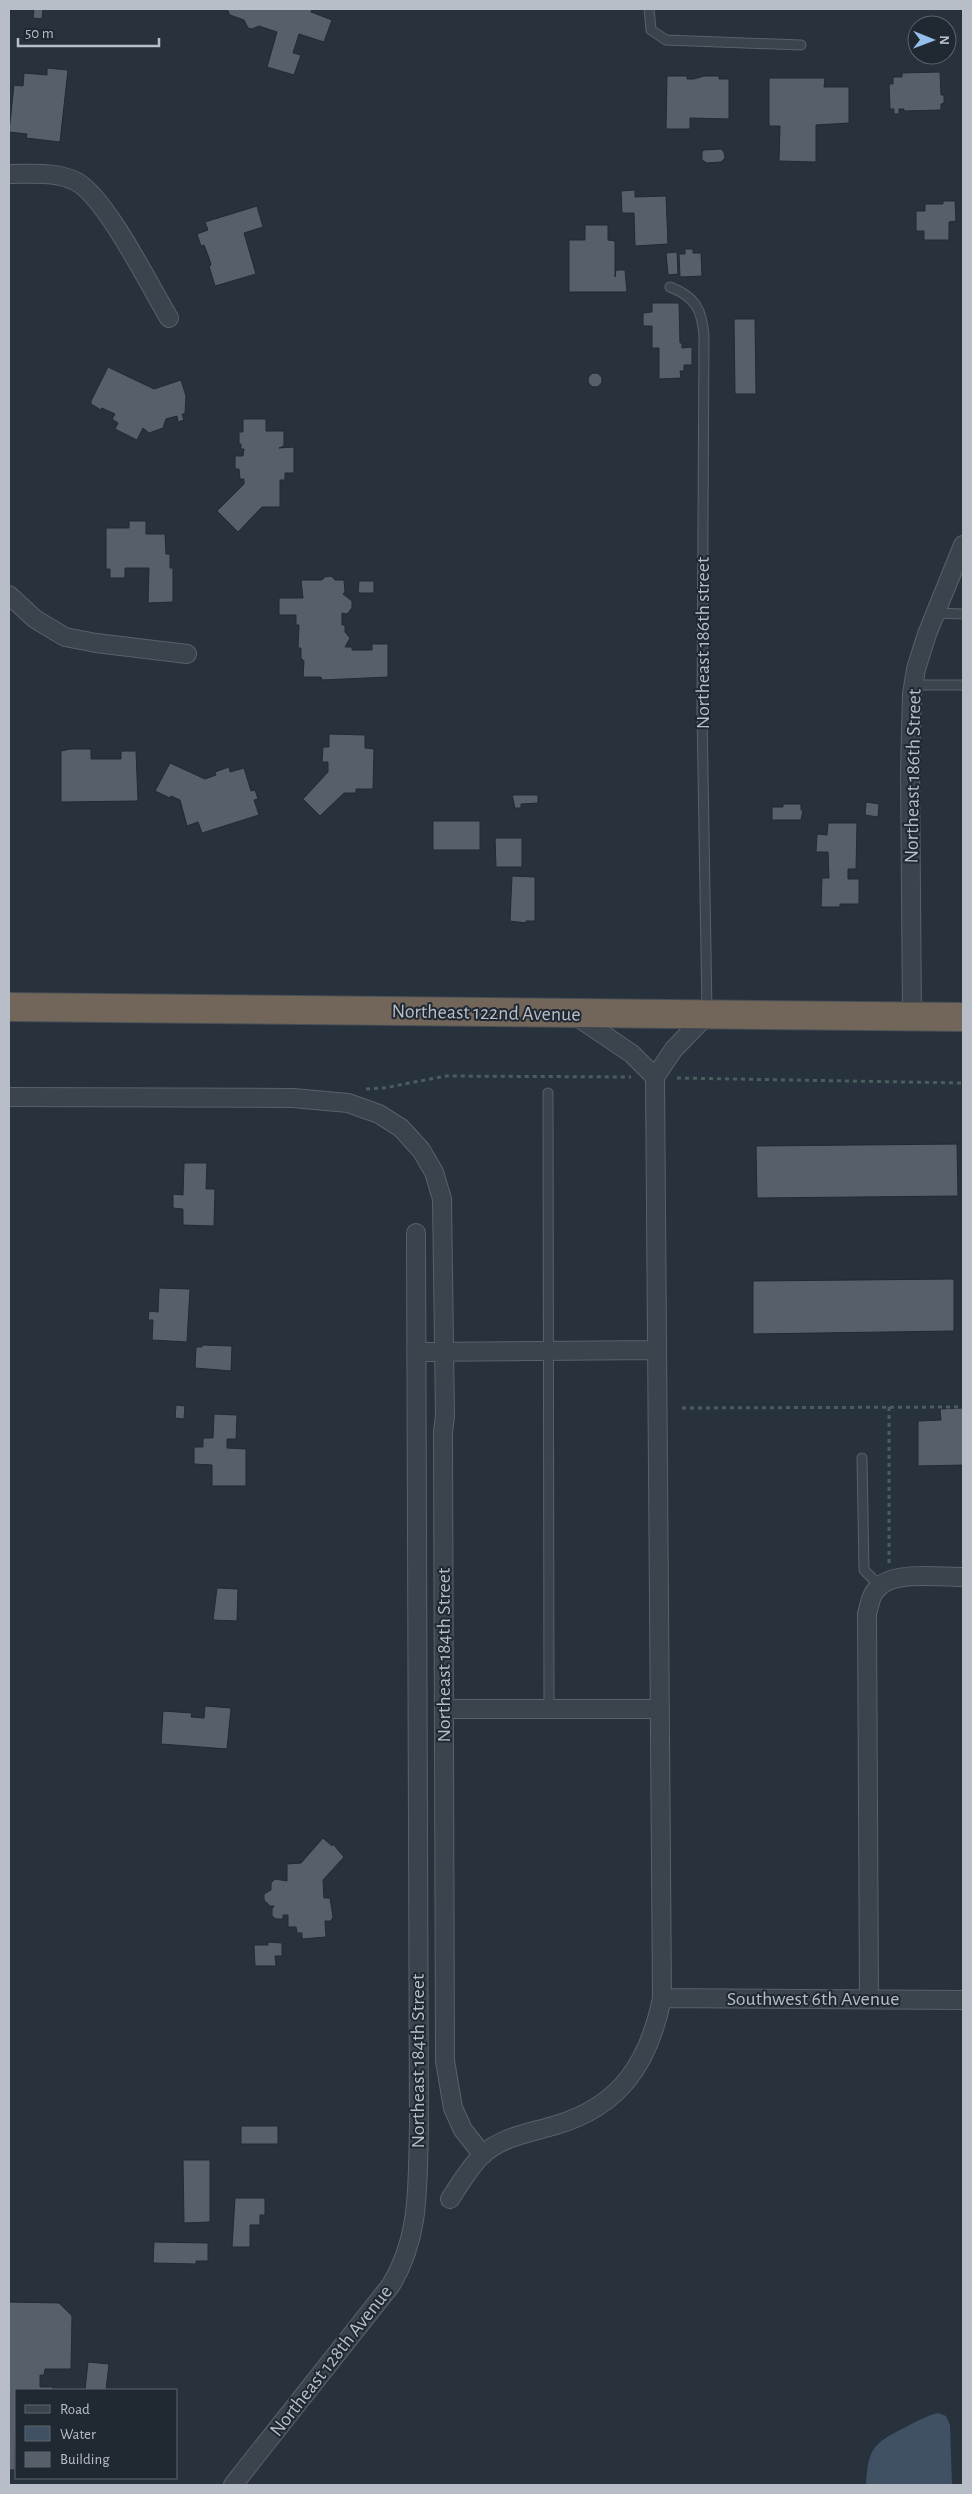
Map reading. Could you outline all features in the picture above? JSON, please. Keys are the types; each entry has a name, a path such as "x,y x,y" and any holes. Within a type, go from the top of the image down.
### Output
{"highway":[{"name":"Northeast 122nd Avenue","path":"9,1007 963,1017"}],"street":[{"path":"9,174 54,176 76,181 93,193 111,219 169,318"},
{"name":"Northeast 186th Street","path":"912,1016 910,770 914,685 916,669 936,612 963,545"},
{"path":"9,595 35,620 65,637 96,643 187,654"},
{"path":"573,1014 632,1054 655,1078"},
{"path":"450,2199 482,2155 506,2140 530,2130 555,2126 580,2116 602,2103 622,2087 638,2068 649,2047 662,1998 655,1078 674,1049 707,1015"},
{"name":"Northeast 184th Street","path":"9,1097 293,1098 348,1103 379,1114 401,1128 421,1150 434,1172 442,1199 446,1352 443,1432 444,2061 454,2108 462,2130 482,2155"},
{"name":"Northeast 184th Street","path":"414,2228 419,2129 416,1233"},
{"path":"416,1352 657,1350"},
{"path":"869,1999 867,1614 871,1598 880,1586 903,1577 963,1576"},
{"path":"444,1710 660,1710"},
{"name":"Southwest 6th Avenue","path":"662,1998 963,2000"},
{"name":"Northeast 128th Avenue","path":"233,2485 391,2284 403,2264 414,2228"}],"lane":[{"path":"649,9 651,30 666,40 801,45"},
{"name":"Northeast 186th street","path":"670,287 686,293 702,316 704,336 702,712 707,1015"},
{"path":"936,612 963,614"},
{"path":"914,685 963,685"},
{"path":"548,1093 549,1710"},
{"path":"862,1458 864,1570 880,1586"}],"path":[{"path":"360,1090 384,1088 446,1076 963,1083"},
{"path":"880,1586 889,1564 889,1407"},
{"path":"682,1408 963,1407"}],"water":[{"path":"938,2413 946,2416 950,2425 952,2485 866,2485 871,2454 880,2442 918,2421"}],"building":[{"path":"34,9 43,9 42,19 33,18"},
{"path":"227,9 312,9 311,12 332,20 324,42 299,34 293,53 301,55 294,75 267,67 277,32 259,26 252,29 248,28 244,20 230,15"},
{"path":"47,68 68,70 60,142 26,138 27,134 9,132 14,85 23,86 24,73 47,75"},
{"path":"940,72 941,95 944,95 944,103 941,104 941,110 904,111 904,109 899,109 899,114 894,114 894,109 890,109 889,84 893,84 893,77 902,77 902,73"},
{"path":"667,76 687,76 687,79 694,79 704,76 719,76 719,79 729,79 729,119 690,118 690,129 666,129"},
{"path":"769,78 825,78 824,87 849,87 849,123 816,125 816,162 779,161 780,126 769,126"},
{"path":"721,149 724,152 725,158 721,162 707,163 702,160 702,152 704,150"},
{"path":"635,190 635,197 666,196 668,244 635,246 634,213 622,213 621,191"},
{"path":"943,201 955,201 956,221 949,222 949,240 924,240 924,231 916,231 916,211 925,211 925,204 943,204"},
{"path":"257,206 263,227 244,233 256,274 215,286 209,266 211,265 209,258 204,245 201,246 197,234 208,230 205,222"},
{"path":"585,225 608,225 608,240 615,241 615,277 616,270 625,270 627,292 569,292 569,240 585,240"},
{"path":"685,249 693,249 693,253 701,253 702,276 680,277 679,254 685,254"},
{"path":"677,252 678,274 668,275 666,253"},
{"path":"652,303 679,303 680,343 682,343 682,348 692,347 692,365 684,365 684,371 680,371 681,378 659,379 659,348 652,348 652,326 643,326 643,313 652,312"},
{"path":"734,319 755,319 756,394 735,394"},
{"path":"108,367 154,389 181,380 186,396 185,414 182,414 184,420 178,422 177,416 166,419 163,428 149,433 143,428 137,440 115,429 118,423 112,419 115,414 102,408 101,410 91,404"},
{"path":"592,373 598,373 602,380 598,387 592,387 588,383 588,377"},
{"path":"243,419 266,419 266,431 284,431 284,446 279,448 294,447 294,473 285,473 285,480 280,480 280,507 262,507 238,532 217,511 244,484 244,479 240,479 239,469 235,469 235,456 243,456 244,449 241,449 241,444 239,444 239,432 243,432"},
{"path":"129,521 146,521 146,534 165,534 166,554 170,554 170,568 173,568 173,602 148,603 149,568 125,568 125,578 110,578 110,569 106,569 106,528 129,528"},
{"path":"331,576 335,580 344,580 345,592 343,594 352,601 352,608 347,614 342,613 342,625 345,625 345,632 350,638 345,647 352,647 352,650 372,650 372,644 388,644 388,677 322,680 321,677 303,677 304,661 301,658 301,648 298,648 299,625 296,625 296,615 279,615 279,598 303,598 301,580 322,580 325,577"},
{"path":"359,581 374,581 374,593 358,593"},
{"path":"329,734 365,735 365,748 374,749 373,789 356,789 356,793 344,793 320,816 303,799 328,772 328,762 322,762 323,747 329,747"},
{"path":"91,749 91,759 121,759 121,752 136,751 138,801 61,802 61,751"},
{"path":"170,763 205,779 216,775 215,772 229,767 230,772 244,768 251,791 255,790 258,799 254,800 259,815 202,833 198,822 187,826 180,800 171,796 170,798 155,791"},
{"path":"512,795 538,795 538,803 521,804 521,808 515,808"},
{"path":"866,802 879,804 878,817 865,815"},
{"path":"783,804 801,804 801,810 803,810 801,820 772,820 772,807 783,807"},
{"path":"433,821 480,821 480,850 433,850"},
{"path":"828,823 857,823 856,869 848,869 848,879 859,879 859,904 821,907 822,878 829,878 828,852 816,852 817,834 827,835"},
{"path":"495,838 522,838 522,867 496,867"},
{"path":"512,876 535,877 535,921 526,921 526,923 510,921"},
{"path":"957,1144 958,1196 757,1198 756,1146"},
{"path":"184,1163 207,1163 206,1189 215,1189 214,1226 183,1225 183,1209 173,1208 173,1194 183,1195"},
{"path":"954,1279 954,1331 753,1334 753,1281"},
{"path":"159,1288 190,1289 187,1342 152,1340 153,1320 148,1320 149,1311 158,1312"},
{"path":"202,1345 232,1346 231,1371 195,1368 196,1347 202,1347"},
{"path":"176,1405 185,1406 184,1419 175,1418"},
{"path":"963,1408 963,1465 918,1466 918,1421 941,1420 940,1409"},
{"path":"214,1414 237,1415 236,1439 227,1439 227,1448 246,1449 246,1486 212,1486 212,1465 194,1464 194,1447 203,1447 203,1438 213,1438"},
{"path":"217,1588 238,1589 237,1621 213,1620"},
{"path":"205,1706 231,1708 227,1749 161,1744 163,1711 192,1713 191,1717 204,1718"},
{"path":"323,1838 332,1846 333,1844 344,1857 323,1880 324,1898 330,1898 333,1917 331,1921 325,1921 326,1937 302,1939 302,1933 297,1933 296,1927 288,1927 288,1915 283,1915 283,1919 276,1919 272,1916 274,1906 270,1906 264,1900 264,1894 271,1890 271,1883 275,1879 287,1881 287,1864 301,1863"},
{"path":"268,1942 282,1943 282,1956 275,1956 276,1966 255,1966 254,1945 268,1945"},
{"path":"241,2126 278,2126 278,2144 241,2144"},
{"path":"183,2160 210,2160 210,2222 184,2223"},
{"path":"235,2198 265,2198 265,2215 260,2215 260,2225 250,2225 250,2247 232,2247"},
{"path":"154,2242 208,2243 208,2261 196,2261 196,2264 153,2263"},
{"path":"9,2302 59,2303 72,2316 71,2369 45,2369 44,2375 40,2375 40,2387 53,2387 53,2389 15,2389 15,2470 9,2470"},
{"path":"88,2362 109,2364 106,2389 85,2389"}]}
